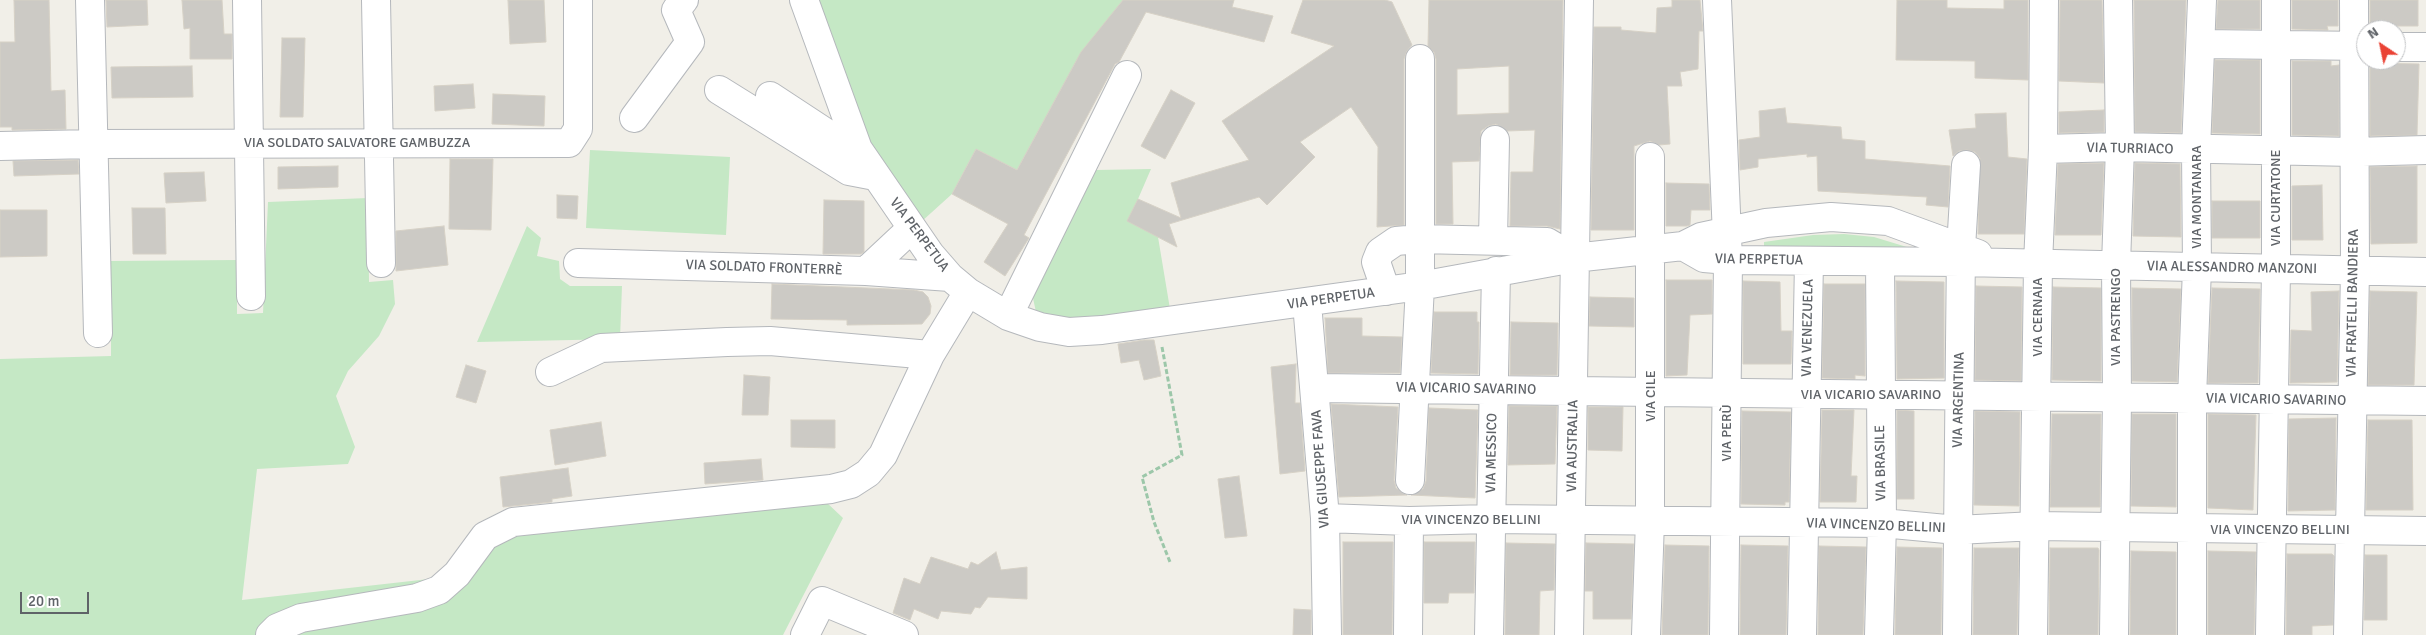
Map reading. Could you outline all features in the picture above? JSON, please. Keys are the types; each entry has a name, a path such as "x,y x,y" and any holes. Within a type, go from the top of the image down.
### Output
{"street":[{"path":"90,0 98,333"},
{"path":"247,0 251,296"},
{"path":"376,0 380,264"},
{"name":"VIA SOLDATO SALVATORE GAMBUZZA","path":"0,146 569,142 578,129 578,0"},
{"path":"634,118 690,42 676,10 684,0"},
{"name":"VIA PERPETUA","path":"804,0 858,149 912,228 959,285 1008,316 1040,327 1069,332 1102,330 1307,303 1420,286 1574,258 1651,248 1683,246 1704,258 1728,260 1880,262 1961,255"},
{"name":"VIA AUSTRALIA","path":"1569,635 1579,0"},
{"name":"VIA PERÙ","path":"1717,0 1728,232 1727,522 1724,635"},
{"name":"VIA CERNAIA","path":"2033,635 2038,264 2043,149 2044,0"},
{"name":"VIA PASTRENGO","path":"2114,635 2117,398 2116,265 2120,147 2118,0"},
{"name":"VIA MONTANARA","path":"2192,635 2192,398 2197,268 2196,150 2202,44 2202,0"},
{"name":"VIA CURTATONE","path":"2270,635 2276,270 2276,0"},
{"name":"VIA FRATELLI BANDIERA","path":"2354,0 2357,20"},
{"path":"2202,44 2356,46"},
{"path":"2406,46 2426,47"},
{"path":"1410,480 1420,286 1420,59"},
{"name":"VIA FRATELLI BANDIERA","path":"2348,635 2355,271 2353,152 2358,70"},
{"path":"1008,316 1127,75"},
{"path":"719,90 848,171 875,176"},
{"path":"770,96 836,141 858,149"},
{"path":"1493,240 1495,140"},
{"name":"VIA TURRIACO","path":"2043,149 2120,147 2353,152 2426,150"},
{"name":"VIA CILE","path":"1646,635 1652,392 1650,157"},
{"name":"VIA ARGENTINA","path":"1957,635 1961,255 1966,166"},
{"path":"1683,246 1701,237 1766,223 1832,217 1888,221 1961,255 2005,263 2038,264"},
{"path":"866,270 912,228"},
{"path":"1386,291 1376,262 1380,252 1396,241 1419,239 1547,242 1574,258"},
{"name":"VIA VENEZUELA","path":"1802,635 1810,261"},
{"name":"VIA BRASILE","path":"1878,635 1882,524 1880,262"},
{"name":"VIA SOLDATO FRONTERRÈ","path":"578,263 866,270 959,285"},
{"name":"VIA ALESSANDRO MANZONI","path":"2038,264 2426,272"},
{"name":"VIA MESSICO","path":"1488,635 1496,271"},
{"path":"270,635 277,628 301,618 417,598 439,590 457,574 485,536 513,522 831,489 851,484 868,473 883,455 930,355 959,285"},
{"name":"VIA GIUSEPPE FAVA","path":"1307,303 1316,388 1325,518 1327,635"},
{"path":"550,372 601,348 727,342 770,341 930,355"},
{"name":"VIA VICARIO SAVARINO","path":"1316,388 2426,401"},
{"name":"VIA VINCENZO BELLINI","path":"1325,518 1408,521 1491,519 1882,524 1957,530 2035,526 2192,530 2426,531"},
{"path":"1408,521 1408,635"},
{"path":"805,635 830,604"},
{"path":"826,635 830,604"},
{"path":"830,604 904,635"}],"path":[{"path":"1157,322 1182,455 1142,478 1154,522 1170,562"}],"green space":[{"path":"817,0 1123,0 1076,62 1017,170 976,149 952,194 921,222 861,129"},
{"path":"590,150 730,157 726,235 586,228"},
{"path":"1151,169 1138,199 1157,231 1170,309 1077,320 1036,312 1031,289 1096,170"},
{"path":"368,198 369,282 393,280 395,304 379,336 348,371 336,396 355,447 348,464 257,469 242,600 438,578 263,627 256,635 0,635 0,359 111,356 111,261 237,260 237,314 263,313 268,202"},
{"path":"527,226 541,238 537,256 559,261 560,279 570,286 622,286 620,339 477,342"},
{"path":"1844,234 1874,237 1920,251 1764,248 1764,242 1813,235"},
{"path":"825,501 843,518 783,635 276,635 406,608 490,543 511,532"}],"building":[{"path":"14,0 49,0 51,91 65,90 66,129 12,130 12,127 0,127 0,42 15,42"},
{"path":"106,0 147,0 148,25 107,27"},
{"path":"182,0 222,0 224,34 232,34 232,59 190,59 190,28 184,29"},
{"path":"508,0 544,0 546,42 510,44"},
{"path":"1123,0 1234,0 1232,7 1273,16 1264,42 1146,12 1119,62 1115,64 1024,235 1029,238 1005,276 984,262 1008,224 952,194 976,149 1017,170 1081,52"},
{"path":"1303,0 1385,0 1392,2 1412,45 1404,59 1404,225 1377,227 1378,147 1351,107 1300,142 1315,157 1267,205 1259,197 1169,224 1177,247 1127,221 1138,199 1181,218 1171,183 1249,160 1222,121 1334,46 1291,33"},
{"path":"1429,0 1563,0 1560,229 1547,226 1510,226 1511,172 1533,172 1535,130 1507,131 1496,124 1488,126 1481,131 1479,161 1452,162 1453,224 1436,224 1436,59 1434,52 1428,46","holes":["1509,66 1509,113 1457,115 1457,69"]},
{"path":"1672,0 1700,0 1703,31 1699,31 1698,69 1680,72 1682,86 1667,86 1670,144 1659,145 1650,141 1634,146 1634,230 1591,230 1594,27 1621,27 1621,30 1656,33 1657,8 1672,7"},
{"path":"1897,0 1947,0 1947,8 2004,9 2004,0 2028,0 2028,80 1975,78 1975,61 1896,60"},
{"path":"2060,0 2102,0 2104,83 2059,81"},
{"path":"2134,0 2186,0 2181,133 2135,132"},
{"path":"2218,0 2260,0 2260,29 2216,29"},
{"path":"2292,0 2338,0 2338,26 2327,26 2328,30 2292,29"},
{"path":"2370,0 2418,0 2418,26 2406,26 2406,20 2370,20"},
{"path":"282,38 305,38 303,117 280,117"},
{"path":"2215,60 2260,60 2260,134 2212,133"},
{"path":"2292,61 2331,61 2331,66 2339,65 2339,136 2292,135"},
{"path":"2406,64 2419,64 2417,135 2370,136 2370,70 2406,70"},
{"path":"192,66 193,97 112,98 111,67"},
{"path":"473,84 475,108 435,111 434,86"},
{"path":"1171,90 1195,103 1165,159 1141,146"},
{"path":"493,94 545,96 544,126 492,124"},
{"path":"1785,108 1787,123 1841,127 1842,139 1865,141 1865,159 1950,166 1948,207 1926,205 1927,197 1818,191 1817,156 1807,157 1807,154 1758,159 1758,167 1740,170 1739,140 1760,137 1759,111"},
{"path":"2104,110 2104,132 2059,133 2059,112"},
{"path":"2006,113 2008,157 2027,159 2024,234 1978,234 1980,158 1975,152 1967,150 1959,151 1953,156 1949,130 1976,128 1975,114"},
{"path":"450,159 493,159 491,230 449,229"},
{"path":"78,160 79,174 14,176 13,161"},
{"path":"2104,163 2101,235 2055,235 2058,164"},
{"path":"2135,163 2180,164 2181,237 2133,236"},
{"path":"338,166 338,187 278,189 278,167"},
{"path":"2417,166 2417,243 2371,244 2370,167"},
{"path":"204,172 206,201 166,203 164,173"},
{"path":"1666,183 1709,184 1710,210 1691,210 1690,225 1666,226"},
{"path":"2322,185 2323,240 2292,240 2292,186"},
{"path":"557,195 578,196 577,219 557,218"},
{"path":"824,200 864,201 864,252 861,254 823,254"},
{"path":"2212,201 2260,201 2260,238 2212,238"},
{"path":"132,208 165,208 166,254 133,254"},
{"path":"0,210 47,210 47,256 0,257"},
{"path":"444,226 448,265 396,271 396,231"},
{"path":"1666,280 1712,280 1712,314 1690,315 1687,375 1666,376"},
{"path":"1743,281 1780,282 1781,331 1792,331 1791,364 1743,364"},
{"path":"1896,281 1944,282 1944,378 1897,379"},
{"path":"772,284 914,290 923,292 928,297 931,306 930,314 922,324 847,325 847,320 771,319"},
{"path":"1824,284 1865,284 1865,376 1855,375 1855,379 1822,378"},
{"path":"1976,286 2022,287 2021,381 1975,380"},
{"path":"2053,287 2101,288 2101,381 2052,380"},
{"path":"2132,288 2181,289 2177,382 2132,381"},
{"path":"2212,288 2260,289 2258,383 2208,383"},
{"path":"2339,291 2337,382 2290,383 2291,330 2312,331 2311,292"},
{"path":"2370,291 2417,292 2414,385 2368,385"},
{"path":"1590,297 1634,298 1634,327 1589,326"},
{"path":"1434,312 1477,312 1477,322 1479,322 1478,374 1431,373"},
{"path":"1325,318 1362,318 1362,336 1402,337 1400,373 1328,373"},
{"path":"1511,322 1558,323 1557,375 1510,375"},
{"path":"1154,340 1161,376 1144,380 1139,360 1121,363 1118,344"},
{"path":"1296,364 1295,403 1300,403 1305,471 1280,474 1271,367"},
{"path":"466,365 486,371 476,403 456,397"},
{"path":"744,375 770,377 768,415 742,415"},
{"path":"1331,404 1398,407 1394,480 1396,488 1407,495 1339,497"},
{"path":"1509,406 1557,406 1555,464 1508,465"},
{"path":"1588,407 1623,407 1622,451 1588,450"},
{"path":"1429,408 1478,410 1475,498 1411,495 1423,489 1426,481"},
{"path":"1822,410 1854,410 1851,476 1857,476 1856,502 1820,502"},
{"path":"1897,410 1914,411 1914,499 1897,499"},
{"path":"1742,411 1791,412 1789,502 1785,502 1785,505 1741,504"},
{"path":"1975,411 2020,412 2019,506 1974,505"},
{"path":"2052,414 2101,414 2100,507 2050,507"},
{"path":"2132,414 2176,414 2176,507 2131,506"},
{"path":"2208,414 2256,415 2253,510 2208,508"},
{"path":"2336,418 2335,510 2288,511 2289,419"},
{"path":"791,420 835,420 835,448 791,447"},
{"path":"2368,420 2412,420 2413,510 2366,510"},
{"path":"601,422 606,456 555,465 550,430"},
{"path":"761,459 763,480 705,484 704,463"},
{"path":"568,468 572,496 552,499 552,502 503,507 500,477"},
{"path":"1239,476 1247,536 1225,538 1218,479"},
{"path":"1343,542 1393,542 1392,635 1343,635"},
{"path":"1424,542 1475,542 1474,593 1449,593 1448,603 1424,603"},
{"path":"1506,543 1555,544 1554,590 1540,591 1539,635 1505,635"},
{"path":"1586,543 1634,544 1631,619 1593,619 1593,591 1585,591"},
{"path":"1665,545 1709,546 1708,635 1662,635"},
{"path":"1741,545 1788,546 1786,635 1740,635"},
{"path":"1819,546 1866,547 1863,635 1818,635"},
{"path":"1897,547 1942,548 1941,635 1895,635"},
{"path":"1974,548 2019,548 2017,635 1973,635"},
{"path":"2050,548 2098,548 2098,635 2049,635"},
{"path":"2131,551 2176,552 2176,635 2130,635"},
{"path":"2208,551 2256,552 2254,635 2208,635"},
{"path":"996,552 1001,570 1027,567 1027,599 988,597 980,608 975,607 971,614 941,611 938,619 914,609 910,620 893,613 904,578 920,584 931,557 968,569 971,562 978,565"},
{"path":"2287,554 2332,554 2334,556 2333,625 2312,626 2312,635 2286,635"},
{"path":"2365,555 2387,555 2387,620 2364,620"},
{"path":"1294,609 1311,610 1311,635 1293,635"}]}
